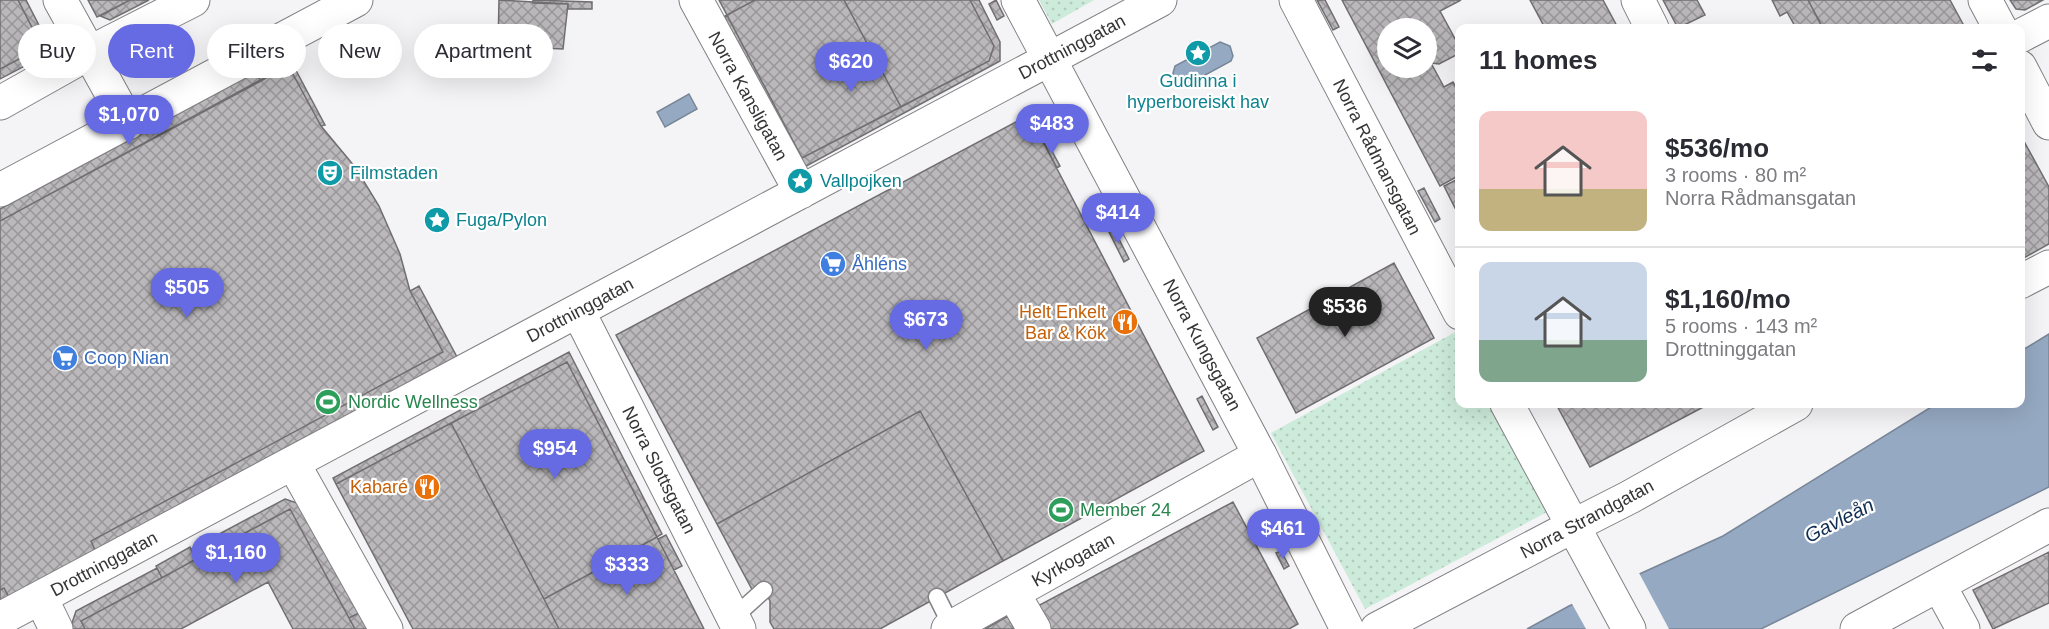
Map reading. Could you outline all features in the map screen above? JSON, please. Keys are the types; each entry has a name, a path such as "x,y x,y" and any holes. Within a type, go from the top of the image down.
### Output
{"street":[{"path":"60,0 73,24"},
{"path":"96,49 193,0"},
{"path":"0,190 356,0"},
{"name":"Norra Kansligatan","path":"696,0 801,192"},
{"name":"Norra Kungsgatan","path":"1018,0 1260,455 1347,629"},
{"name":"Drottninggatan","path":"0,619 1160,0"},
{"name":"Norra Rådmansgatan","path":"1296,0 1455,303"},
{"path":"1638,0 1650,24"},
{"path":"1985,0 1998,24"},
{"path":"2025,33 2049,21"},
{"path":"96,66 128,123"},
{"path":"2025,77 2049,123"},
{"path":"0,103 44,78"},
{"path":"2025,279 2049,267"},
{"name":"Norra Slottsgatan","path":"578,311 736,623"},
{"path":"1509,408 1575,525 1629,629"},
{"name":"Norra Strandgatan","path":"1377,629 1630,498 1789,408"},
{"name":"Kyrkogatan","path":"950,628 1260,455"},
{"path":"293,463 386,629"},
{"path":"1857,629 2049,525"},
{"path":"1939,585 1963,629"},
{"path":"1013,593 1034,629"},
{"path":"41,598 56,629"}],"lane":[{"path":"736,623 765,590"},
{"path":"937,597 950,628"}],"green space":[{"path":"1039,0 1094,0 1052,24"},
{"path":"1455,332 1455,408 1510,408 1562,504 1365,609 1271,433"}],"water":[{"path":"1220,42 1230,46 1233,56 1231,61 1185,86 1177,85 1172,77 1175,66"},
{"path":"689,94 697,109 665,127 657,112"},
{"name":"Gavleån","path":"2049,334 2049,487 1761,629 1527,629 1569,606 1723,536 1930,408 2025,408 2025,349"}],"pier":[{"path":"1638,571 1669,629 1586,629 1571,602"}],"building":[{"path":"0,0 18,0 30,24 18,24 18,60 0,69"},
{"path":"18,0 26,0 38,24 30,24"},
{"path":"88,0 130,0 97,17"},
{"path":"130,0 149,0 110,20 100,16"},
{"path":"499,0 568,4 563,49 553,49 553,24 498,24"},
{"path":"533,0 592,2 592,9 568,9 568,4 533,3"},
{"path":"719,0 755,0 727,15"},
{"path":"755,0 844,0 901,107 802,158 727,15"},
{"path":"844,0 970,0 994,46 989,61 901,107"},
{"path":"970,0 979,0 1000,42 1000,61 799,170 719,19 727,15 802,158 989,61 994,46"},
{"path":"996,0 1004,16 997,20 989,4"},
{"path":"1317,0 1325,0 1339,27 1333,30"},
{"path":"1342,0 1461,0 1440,11 1455,39 1455,56 1437,64 1437,18 1377,18 1377,66"},
{"path":"1530,0 1603,0 1616,24 1543,24"},
{"path":"1663,0 1697,0 1705,15 1686,24 1676,24"},
{"path":"1772,0 1808,0 1820,24 1794,24 1787,12 1780,16"},
{"path":"1808,0 1950,0 1963,24 1821,24"},
{"path":"2010,0 2043,0 2025,10 2016,9"},
{"path":"18,60 18,70 0,79 0,69"},
{"path":"1437,74 1444,87 1453,82 1455,85 1455,178 1440,186 1383,78 1437,78"},
{"path":"245,78 259,78 261,81 0,221 0,209"},
{"path":"264,78 295,78 321,126 355,167 379,206 400,254 410,291 443,352 91,541 95,550 9,597 4,588 0,590 0,221"},
{"path":"295,78 300,78 325,125 321,126"},
{"path":"1029,115 1204,451 1003,561 920,411 717,524 616,335"},
{"path":"1047,142 1060,166 1057,168 1044,143"},
{"path":"2025,143 2049,187 2049,244 2025,257"},
{"path":"1455,180 1455,208 1444,186"},
{"path":"1424,188 1440,219 1435,222 1418,191"},
{"path":"1113,227 1129,259 1124,262 1108,230"},
{"path":"1394,263 1434,338 1296,413 1257,338"},
{"path":"419,286 457,357 95,550 91,541 443,352 410,291"},
{"path":"569,352 662,534 657,537 567,362 336,484 333,478"},
{"path":"567,362 657,537 544,599 451,423"},
{"path":"1202,396 1218,427 1213,430 1197,399"},
{"path":"1558,408 1701,408 1590,467"},
{"path":"920,411 1003,561 880,629 774,629 770,622 770,601 764,590 755,595 717,524"},
{"path":"451,423 559,629 413,629 336,484"},
{"path":"285,499 300,504 359,613 349,618 290,509 196,559 191,549"},
{"path":"1233,502 1298,624 1289,629 1045,629 1034,608"},
{"path":"290,509 355,629 293,629 268,582 181,629 85,629 81,621"},
{"path":"666,535 682,566 674,570 658,539"},
{"path":"657,537 704,629 559,629 544,599"},
{"path":"190,547 196,559 162,578 156,566"},
{"path":"1281,551 1289,566 1284,569 1276,553"},
{"path":"2049,552 2049,603 1993,629 1973,590"},
{"path":"157,568 162,578 81,621 85,629 73,629 71,626 76,611"},
{"path":"4,588 9,597 0,601 0,590"},
{"path":"361,612 370,629 355,629 349,618"},
{"path":"1008,616 1014,629 985,629"}],"place":[{"name":"Gudinna i hyperboreiskt hav","path":"1198,53"},
{"name":"Filmstaden","path":"330,173"},
{"name":"Vallpojken","path":"800,181"},
{"name":"Fuga/Pylon","path":"437,220"},
{"name":"Åhléns","path":"833,264"},
{"name":"Helt Enkelt Bar & Kök","path":"1125,322"},
{"name":"Coop Nian","path":"65,358"},
{"name":"Nordic Wellness","path":"328,402"},
{"name":"Kabaré","path":"427,487"},
{"name":"Member 24","path":"1061,510"}]}
